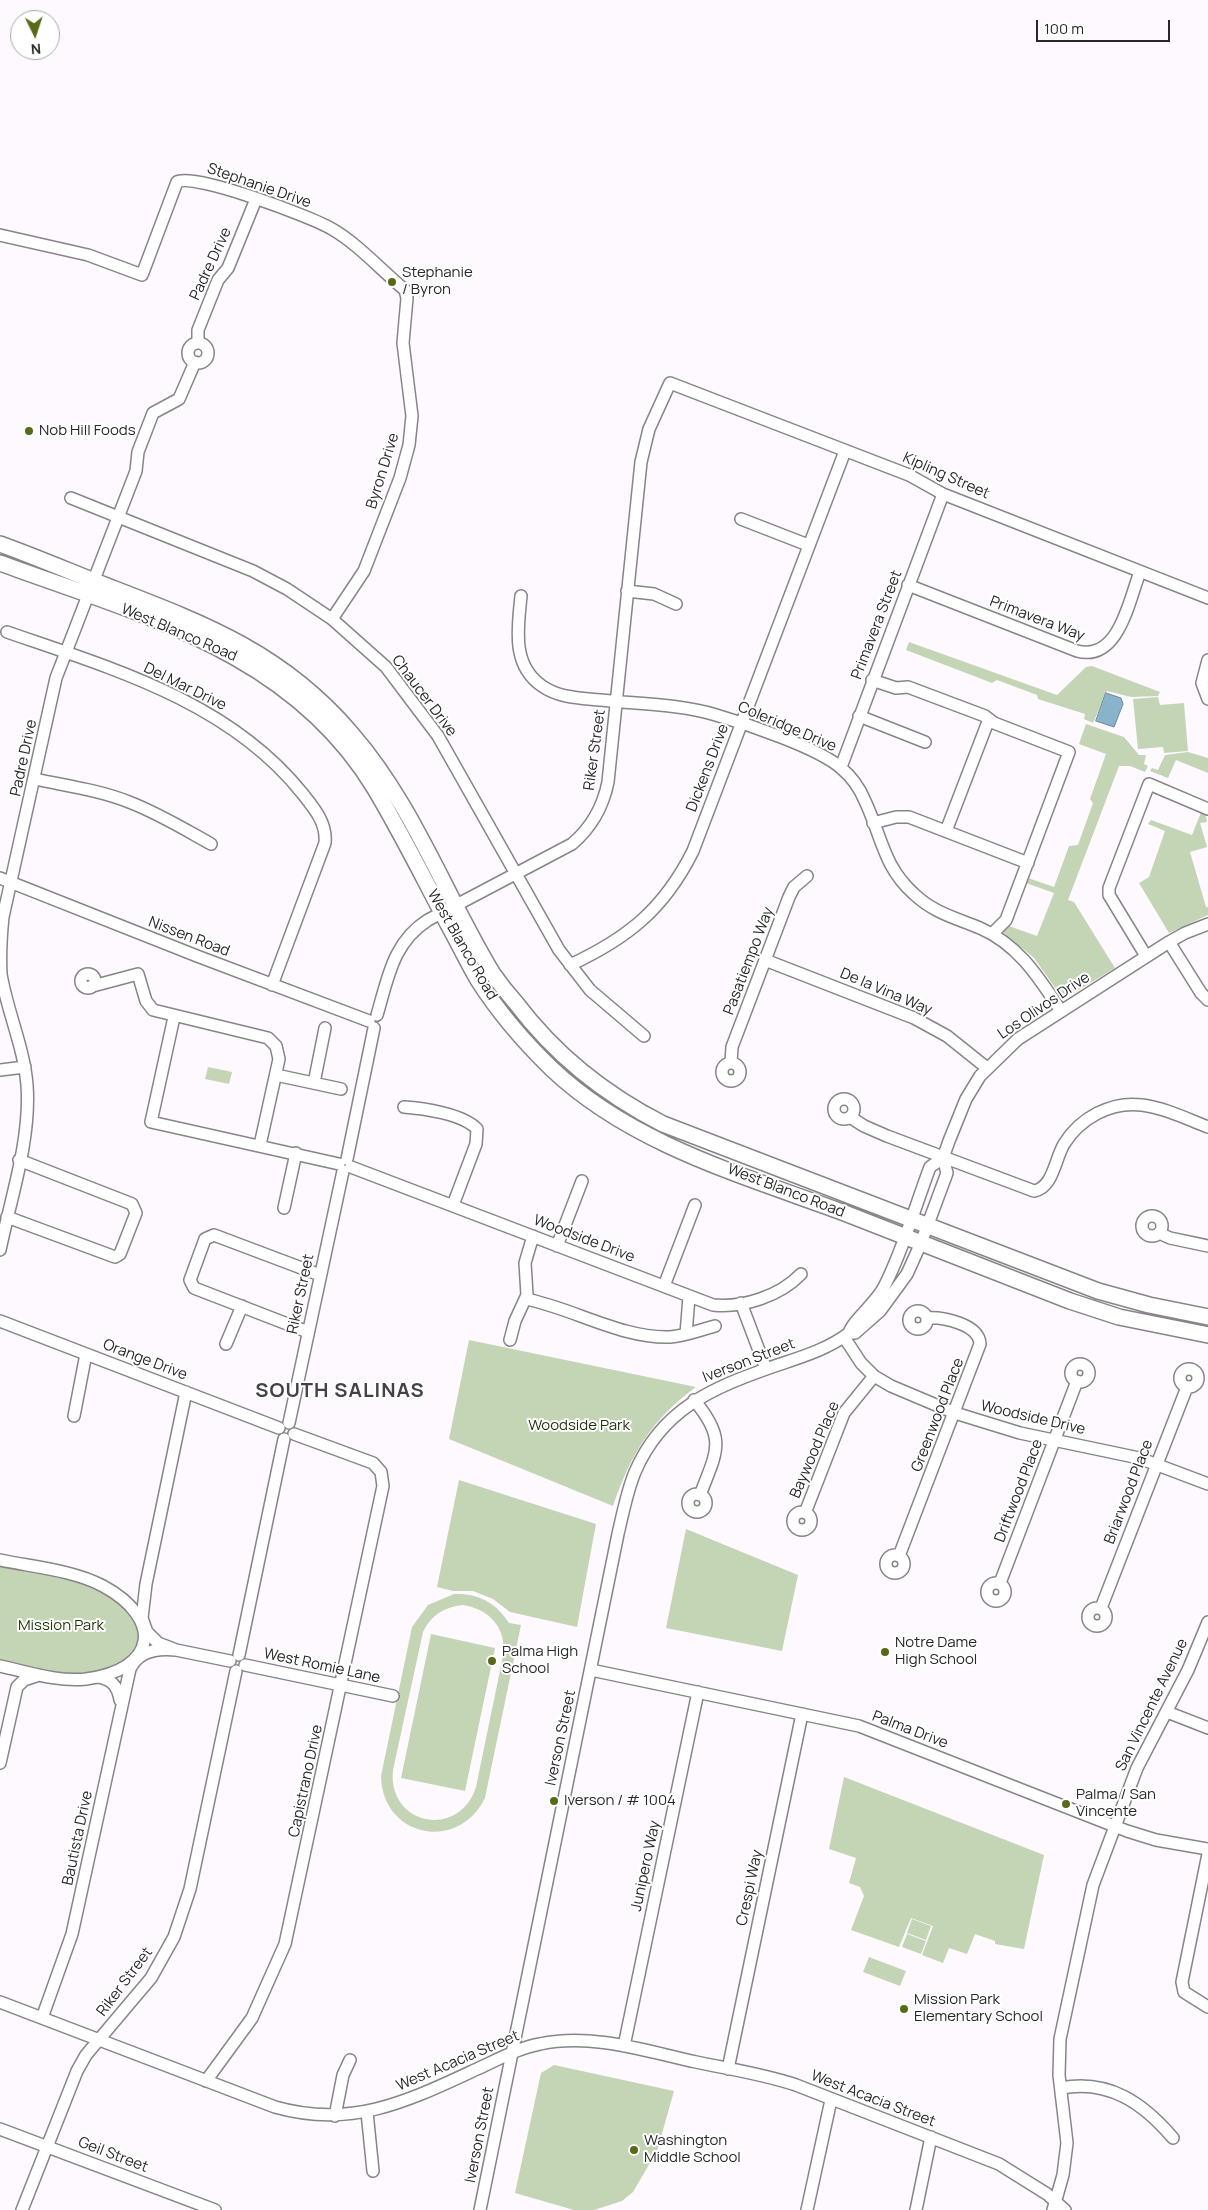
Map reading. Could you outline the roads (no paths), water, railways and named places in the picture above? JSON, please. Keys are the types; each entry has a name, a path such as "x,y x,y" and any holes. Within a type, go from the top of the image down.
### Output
{"main road":[{"name":"West Blanco Road","path":"0,544 169,609 229,636 278,666 313,694 351,733 384,775 494,976 537,1031 578,1071 606,1092 663,1124 1098,1290 1149,1306 1208,1316"},
{"name":"West Blanco Road","path":"0,563 87,594 230,653 268,676 310,711 347,749 374,787 478,979 508,1022 553,1069 603,1109 670,1146 1070,1301 1111,1314 1172,1329 1208,1335"}],"street":[{"name":"Stephanie Drive","path":"0,235 88,255 142,275 177,182 193,180 256,199 332,229 405,290"},
{"name":"Padre Drive","path":"0,1250 27,1112 25,1067 2,974 0,942 5,881 35,779 56,678 136,471 138,452 153,413 179,399 195,362 204,361 209,353 207,347 198,343 198,330 218,280 228,268 256,199"},
{"name":"Byron Drive","path":"332,620 364,570 400,478 410,445 412,416 403,343 407,298 405,290"},
{"name":"Kipling Street","path":"670,383 909,475 943,494 1208,598"},
{"name":"Riker Street","path":"22,2210 71,2081 81,2063 151,1978 179,1925 190,1889 345,1165 373,1021 394,958 402,943 419,926 572,844 581,836 596,816 608,782 641,462 650,429 670,383"},
{"name":"Dickens Drive","path":"570,965 598,952 635,928 673,886 693,851 845,451"},
{"name":"Primavera Street","path":"841,767 943,494"},
{"name":"Chaucer Drive","path":"71,498 254,571 287,589 332,620 386,667 438,736 517,873 544,925 570,965 590,990 644,1036"},
{"path":"741,519 808,545"},
{"name":"Primavera Way","path":"908,585 1077,651 1088,653 1106,647 1114,638 1140,572"},
{"path":"627,591 654,594 676,604"},
{"name":"Coleridge Drive","path":"521,596 518,644 521,658 533,679 549,691 560,695 705,711 808,749 841,767 860,789 886,860 898,877 914,894 943,915 992,934 1024,959 1060,1012"},
{"name":"Del Mar Drive","path":"7,632 158,688 213,715 267,755 296,786 318,816 325,830 325,843 272,985"},
{"path":"1208,660 1202,683 1208,699"},
{"path":"872,680 896,688 908,687 1069,752 1006,920 992,934"},
{"path":"859,716 925,742"},
{"path":"946,831 989,719"},
{"path":"35,779 88,790 128,802 163,817 211,844"},
{"path":"1146,956 1109,895 1108,888 1149,784 1208,809"},
{"path":"873,824 904,816 1028,863"},
{"name":"Pasatiempo Way","path":"731,1063 732,1047 789,897 794,887 807,876"},
{"name":"Nissen Road","path":"5,881 272,985 373,1021"},
{"name":"Los Olivos Drive","path":"904,1237 930,1167 943,1158 966,1100 987,1068 1018,1039 1169,942 1208,924"},
{"path":"1169,942 1201,993 1208,1000"},
{"name":"De la Vina Way","path":"765,960 914,1018 947,1036 987,1068"},
{"path":"89,987 138,974 146,1001 151,1008 174,1017 268,1038 278,1050 279,1059 260,1145"},
{"name":"Woodside Drive","path":"174,1017 151,1122 345,1165 713,1305 741,1303 789,1287 801,1274"},
{"path":"314,1083 325,1028"},
{"path":"0,1070 25,1067"},
{"path":"276,1075 342,1089"},
{"path":"850,1117 872,1130 1034,1191 1042,1189 1047,1183 1058,1156 1070,1134 1102,1110 1121,1105 1141,1105 1162,1110 1208,1127"},
{"path":"404,1107 427,1108 470,1123 477,1129 476,1144 453,1205"},
{"path":"284,1208 296,1153"},
{"name":"Los Olivos Drive","path":"921,1244 947,1173 943,1158"},
{"path":"7,1217 115,1257 120,1254 136,1213 132,1204 19,1160"},
{"path":"557,1246 582,1181"},
{"path":"664,1286 695,1205"},
{"path":"1159,1233 1170,1238 1208,1246"},
{"path":"308,1332 194,1288 190,1283 195,1264 208,1236 217,1236 320,1275"},
{"path":"510,1340 515,1321 526,1299 525,1263 533,1236"},
{"name":"Iverson Street","path":"846,1335 850,1327 870,1308 883,1288 904,1237"},
{"name":"Iverson Street","path":"480,2210 618,1534 635,1472 661,1429 694,1400 723,1384 814,1352 863,1327 891,1298 907,1274 921,1244"},
{"path":"686,1334 689,1297"},
{"path":"526,1299 555,1306 624,1330 664,1337 686,1334 715,1326"},
{"path":"741,1303 766,1369"},
{"path":"226,1344 242,1306"},
{"name":"Greenwood Place","path":"899,1556 980,1348 979,1337 973,1330 944,1319 927,1318"},
{"name":"Orange Drive","path":"0,1321 373,1463 380,1469"},
{"name":"Woodside Drive","path":"846,1335 861,1363 874,1376 891,1386 955,1413 999,1428 1055,1439 1156,1464 1208,1484"},
{"path":"74,1416 86,1354"},
{"name":"Baywood Place","path":"805,1513 844,1413 874,1376"},
{"name":"Driftwood Place","path":"1000,1583 1076,1381"},
{"name":"Briarwood Place","path":"1101,1608 1187,1387"},
{"path":"134,1662 144,1642 142,1609 146,1584 186,1392"},
{"path":"694,1400 710,1420 716,1434 714,1459 700,1495"},
{"name":"Capistrano Drive","path":"206,2081 252,2018 285,1944 342,1685 383,1486 380,1469"},
{"name":"West Romie Lane","path":"0,1560 78,1577 113,1593 128,1606 154,1640 176,1650 393,1696"},
{"path":"113,1593 136,1595 142,1591 146,1584"},
{"name":"San Vincente Avenue","path":"1055,2206 1063,2175 1067,2143 1059,2053 1068,1997 1093,1885 1138,1768 1167,1712 1208,1622"},
{"name":"West Romie Lane","path":"0,1666 64,1679 98,1677 118,1671 151,1651 176,1650"},
{"name":"Bautista Drive","path":"42,2018 72,1934 121,1704 128,1676 134,1662"},
{"path":"0,1666 10,1674 15,1693"},
{"name":"Palma Drive","path":"591,1670 858,1726 1115,1826 1156,1840 1208,1849"},
{"path":"0,1762 15,1693 24,1680 40,1675"},
{"path":"98,1677 108,1680 116,1686 121,1704"},
{"name":"Junipero Way","path":"624,2046 698,1692"},
{"path":"1167,1712 1208,1728"},
{"name":"Crespi Way","path":"728,2069 802,1714"},
{"path":"1208,1854 1182,1982 1184,1992 1208,2007"},
{"name":"West Acacia Street","path":"0,2002 287,2110 335,2116 367,2112 415,2098 512,2053 538,2044 563,2040 587,2040 624,2046 780,2080 999,2164 1030,2182 1055,2206 1065,2210"},
{"path":"335,2116 342,2075 350,2060"},
{"path":"1061,2088 1074,2086 1097,2087 1128,2097 1156,2119 1173,2138"},
{"path":"807,2210 831,2100"},
{"path":"367,2112 373,2171"},
{"name":"Geil Street","path":"0,2129 215,2210"},
{"path":"916,2210 931,2137"}],"water":[{"path":"1106,693 1121,698 1123,704 1114,727 1096,721"}],"place":[{"name":"Stephanie / Byron","path":"392,282"},
{"name":"Nob Hill Foods","path":"29,431"},
{"name":"Notre Dame High School","path":"885,1652"},
{"name":"Palma High School","path":"492,1661"},
{"name":"Iverson / # 1004","path":"554,1801"},
{"name":"Palma / San Vincente","path":"1066,1804"},
{"name":"Mission Park Elementary School","path":"904,2009"},
{"name":"Washington Middle School","path":"634,2150"}],"district":[{"name":"SOUTH SALINAS","path":"340,1391"}],"park label":[{"name":"Woodside Park","path":"579,1426"},
{"name":"Mission Park","path":"61,1626"}]}
